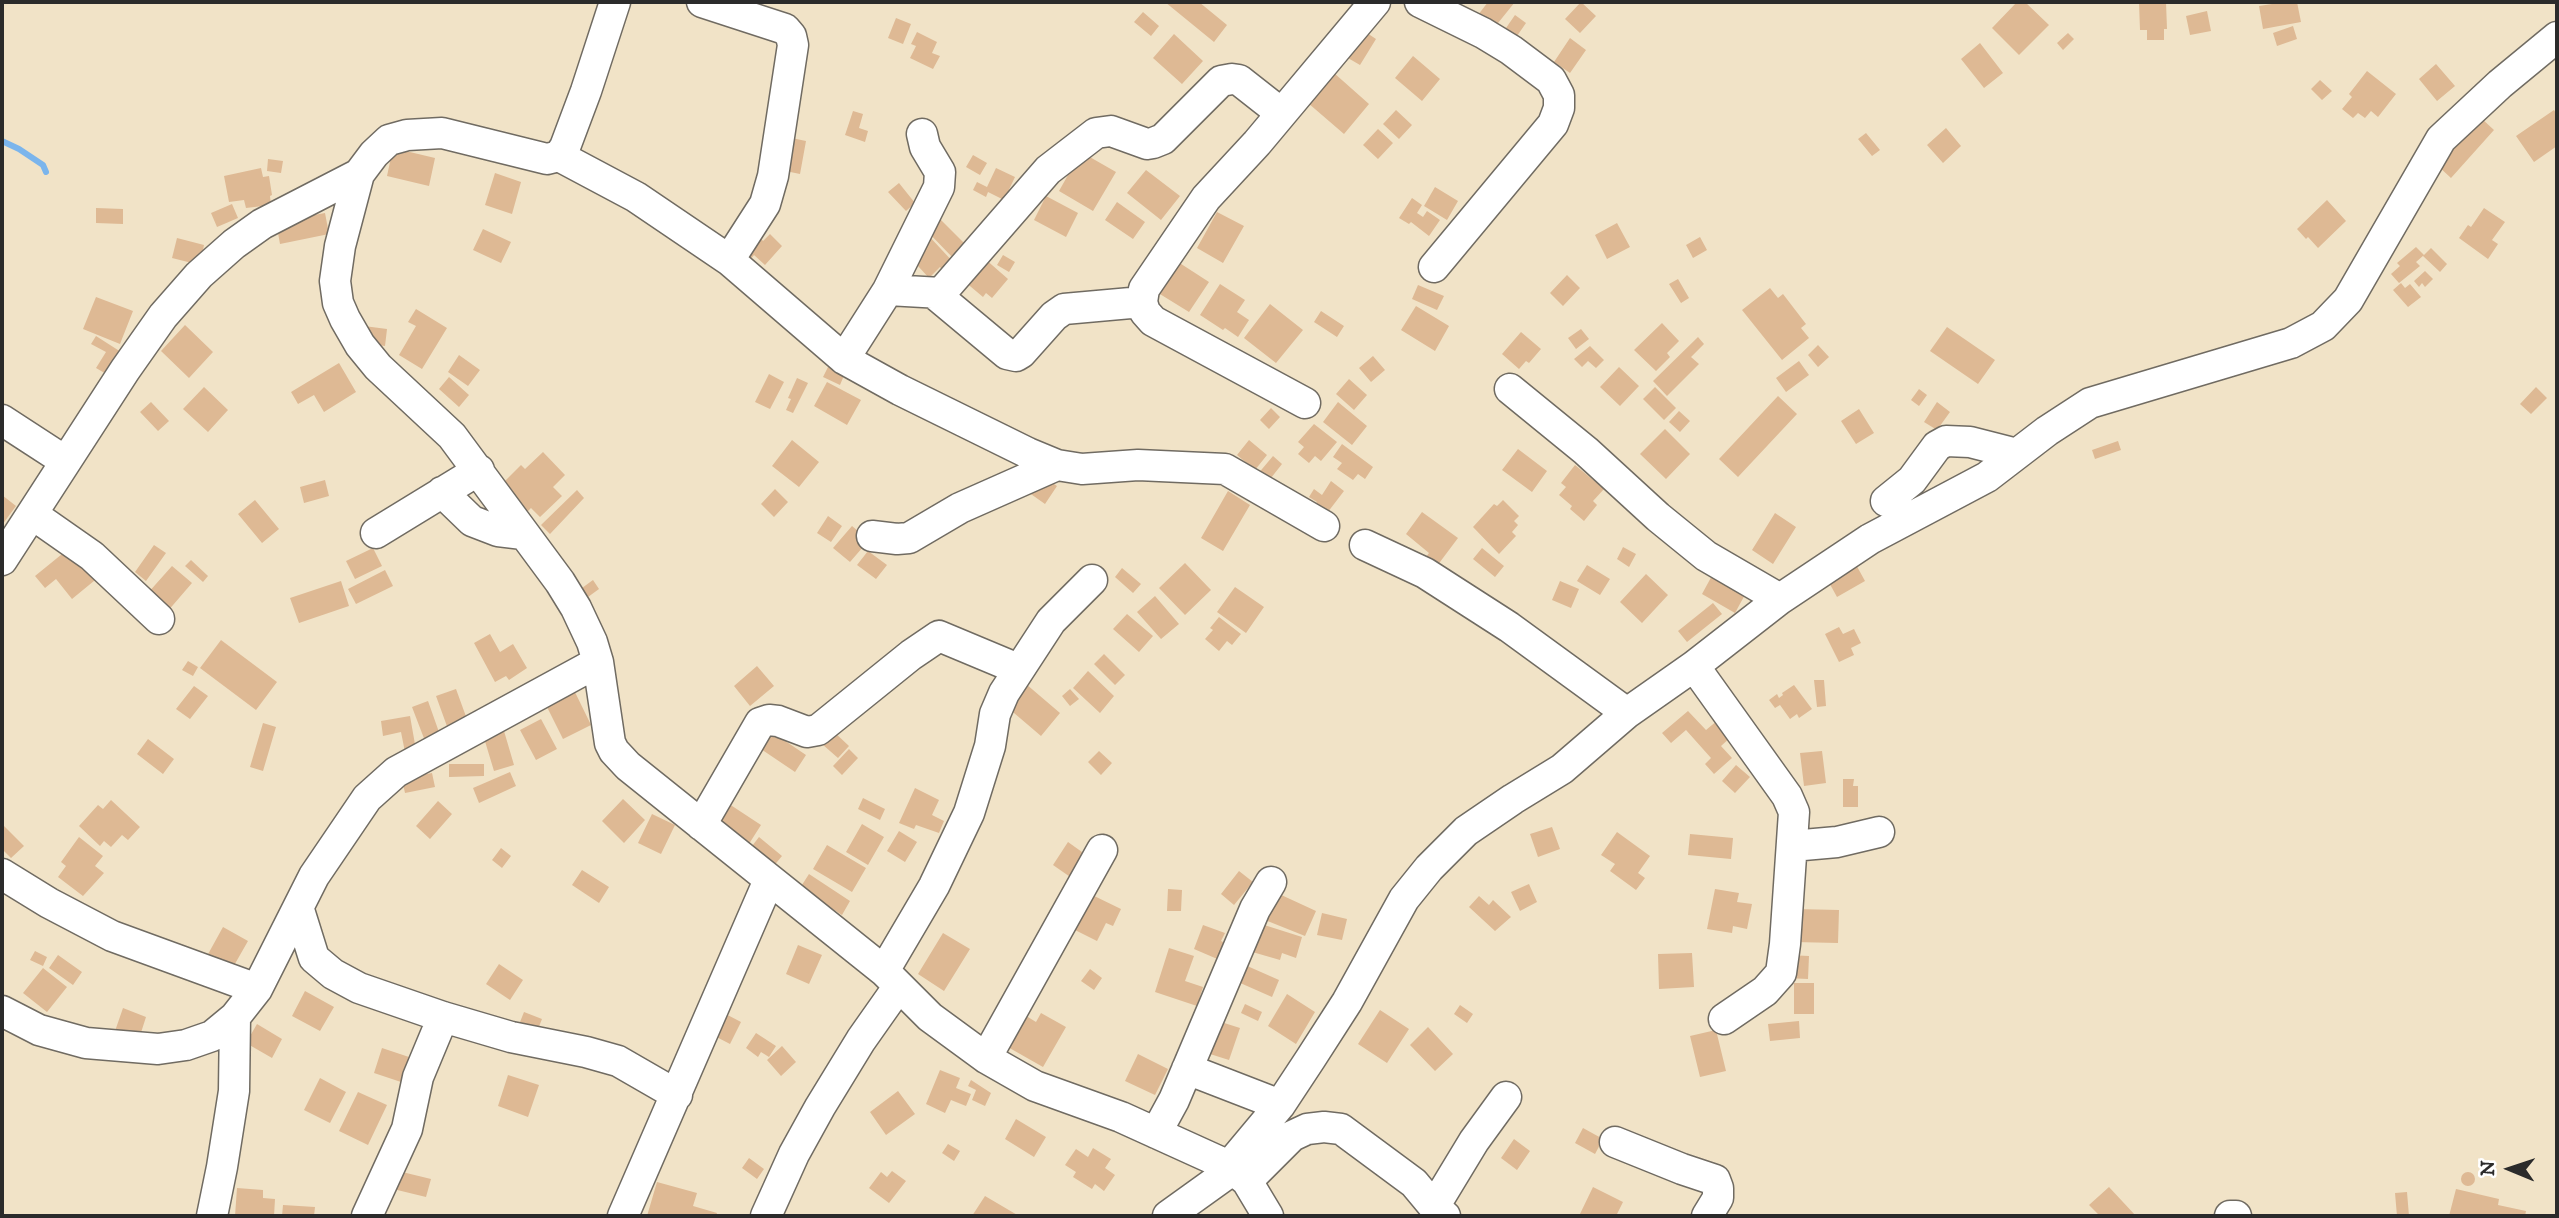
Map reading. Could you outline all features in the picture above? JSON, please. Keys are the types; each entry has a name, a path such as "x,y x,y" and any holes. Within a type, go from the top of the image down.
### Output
{"street":[{"path":"559,156 586,91 615,2"},
{"path":"702,2 785,29 791,36 793,45 776,157 765,204 729,260"},
{"path":"1305,403 1153,321 1145,312 1142,302 1144,289 1206,198 1375,2"},
{"path":"1420,2 1511,50 1551,80 1559,95 1559,108 1553,124 1434,267"},
{"path":"1236,1172 1347,1002 1404,899 1429,868 1466,831 1562,769 1627,713 1780,600 1870,539 1987,477 2047,431 2090,403 2291,343 2323,326 2348,300 2441,139 2500,84 2557,37"},
{"path":"888,290 941,293 1048,170 1096,133 1111,131 1153,144 1163,139 1221,81 1232,79 1239,80 1282,113"},
{"path":"1268,1216 1236,1172 1156,1133 1035,1086 986,1058 930,1017 892,978 628,766 614,751 608,733 593,642 560,582 452,436 378,367 360,345 338,303 335,281 340,246 359,174 389,140 407,135 442,133 547,159 559,156 636,197 729,260 844,359 923,402 1057,465 1082,469 1138,465 1225,469 1324,526"},
{"path":"844,359 888,290 939,187 940,172 925,147 922,134"},
{"path":"2,560 148,338 200,275 234,244 261,225 359,174"},
{"path":"935,294 1007,354 1016,356 1064,309 1142,302"},
{"path":"1510,388 1706,556 1780,600"},
{"path":"2,420 65,461"},
{"path":"1886,501 1912,480 1937,446 1946,441 1970,442 2017,454"},
{"path":"872,536 897,540 909,538 960,508 1057,465"},
{"path":"376,533 479,470"},
{"path":"442,492 472,522 498,531 523,534"},
{"path":"32,514 92,556 159,619"},
{"path":"1365,545 1425,573 1509,627 1627,713"},
{"path":"766,1216 794,1154 861,1040 969,813 990,746 995,714 1018,669 1051,621 1092,580"},
{"path":"701,825 760,723 778,721 807,732 818,730 939,636 1018,669"},
{"path":"2,1012 39,1030 86,1043 158,1049 186,1045 212,1036 235,1017 257,989 299,911 314,876 368,799 396,772 598,662"},
{"path":"1694,666 1787,796 1794,812 1781,973 1765,991 1724,1019"},
{"path":"1792,846 1837,842 1880,832"},
{"path":"986,1058 1102,850"},
{"path":"2,874 112,936 257,989"},
{"path":"623,1216 769,880"},
{"path":"1156,1133 1255,909 1271,882"},
{"path":"299,911 314,958 333,974 359,988 511,1037 618,1061 677,1095"},
{"path":"212,1216 233,1091 235,1017"},
{"path":"367,1216 407,1129 418,1077 443,1017"},
{"path":"1186,1069 1280,1105"},
{"path":"1168,1216 1292,1136 1307,1129 1324,1127 1341,1129 1414,1183 1439,1212 1474,1141 1506,1097"},
{"path":"1615,1142 1715,1180 1718,1198 1707,1216"},
{"path":"2230,1216 2236,1216"}],"building":[{"path":"1165,2 1199,2 1227,25 1214,42"},
{"path":"1488,2 1515,2 1494,28 1478,15"},
{"path":"1581,2 1596,16 1580,33 1565,19"},
{"path":"2017,2 2025,2 2049,25 2019,55 1992,28"},
{"path":"2139,2 2166,2 2167,29 2164,29 2164,40 2147,40 2147,30 2140,30"},
{"path":"2271,2 2297,2 2301,22 2263,29 2259,6 2272,4"},
{"path":"2207,11 2211,31 2190,35 2186,16"},
{"path":"1143,12 1159,26 1151,36 1134,22"},
{"path":"1515,15 1526,23 1517,36 1506,28"},
{"path":"896,18 911,24 903,44 888,38"},
{"path":"2293,26 2297,39 2277,46 2273,33"},
{"path":"1358,27 1376,39 1360,65 1341,54"},
{"path":"917,32 937,42 932,53 940,56 933,69 910,58 916,46 911,44"},
{"path":"2068,33 2074,39 2063,50 2057,43"},
{"path":"1174,34 1203,61 1182,84 1153,58"},
{"path":"1570,38 1586,50 1570,73 1554,62"},
{"path":"1980,43 2003,73 1984,88 1961,59"},
{"path":"1413,56 1440,79 1422,101 1395,78"},
{"path":"2436,64 2455,86 2437,101 2419,79"},
{"path":"2367,71 2396,94 2378,117 2371,111 2365,118 2358,113 2353,118 2342,109 2352,97 2349,94"},
{"path":"1334,73 1369,104 1344,134 1308,103"},
{"path":"2320,80 2332,91 2322,100 2311,89"},
{"path":"1396,110 1412,125 1399,139 1383,124"},
{"path":"2554,110 2557,115 2557,146 2534,162 2516,136"},
{"path":"853,111 863,114 859,128 868,131 865,142 845,135"},
{"path":"2481,118 2494,130 2451,178 2438,166"},
{"path":"1946,128 1961,146 1943,163 1927,145"},
{"path":"1378,129 1393,143 1378,159 1363,145"},
{"path":"1866,133 1880,150 1872,156 1858,139"},
{"path":"782,136 806,141 800,174 776,169"},
{"path":"393,148 435,158 429,186 387,176"},
{"path":"1081,152 1116,172 1093,211 1059,191"},
{"path":"973,155 987,163 980,175 966,167"},
{"path":"268,159 283,161 281,173 267,171"},
{"path":"261,168 263,177 269,176 271,205 246,208 244,200 229,202 224,176"},
{"path":"996,168 1015,177 1004,200 988,192 986,197 973,190 977,182 987,187"},
{"path":"1146,170 1180,196 1161,220 1127,193"},
{"path":"495,173 521,182 512,214 485,205"},
{"path":"899,183 915,203 906,211 888,192"},
{"path":"1435,187 1458,201 1447,220 1424,206"},
{"path":"1046,196 1078,213 1066,237 1034,220"},
{"path":"1412,198 1422,205 1417,213 1423,217 1427,211 1440,220 1429,236 1411,222 1409,224 1399,218"},
{"path":"2327,200 2346,221 2318,248 2297,229"},
{"path":"1117,202 1145,222 1133,239 1105,220"},
{"path":"232,204 238,218 217,227 211,213"},
{"path":"96,208 123,209 123,224 96,223"},
{"path":"2484,208 2505,222 2492,240 2498,244 2488,259 2459,238 2468,225 2471,227"},
{"path":"1217,212 1244,226 1223,263 1197,248"},
{"path":"325,213 329,234 280,244 276,222"},
{"path":"938,217 967,246 954,259 925,229"},
{"path":"1617,223 1630,247 1607,259 1595,235"},
{"path":"483,229 511,242 501,263 473,250"},
{"path":"757,234 763,241 770,234 782,246 765,265 754,255 750,260 741,251"},
{"path":"928,235 954,263 944,272 940,267 929,278 907,254"},
{"path":"1700,237 1707,250 1693,258 1686,245"},
{"path":"177,238 204,245 200,265 172,258"},
{"path":"2416,247 2424,255 2416,262 2420,266 2399,283 2391,274 2400,266 2397,263"},
{"path":"2431,248 2447,264 2440,272 2423,256"},
{"path":"1003,255 1015,262 1009,272 997,265"},
{"path":"984,258 1008,279 992,298 986,293 983,297 964,281"},
{"path":"1175,260 1209,282 1189,312 1155,291"},
{"path":"2425,271 2433,279 2425,287 2422,283 2419,287 2414,281"},
{"path":"1567,275 1580,288 1563,306 1550,293"},
{"path":"1678,279 1689,298 1681,303 1669,284"},
{"path":"2401,283 2405,288 2410,284 2421,297 2408,307 2393,290"},
{"path":"1220,284 1245,300 1237,312 1249,320 1238,337 1200,315"},
{"path":"1418,285 1444,296 1437,310 1412,299"},
{"path":"1770,288 1778,298 1783,294 1806,324 1801,328 1809,338 1782,360 1742,310"},
{"path":"96,297 133,311 120,344 83,329"},
{"path":"1270,304 1303,330 1276,363 1244,338"},
{"path":"1416,306 1449,326 1435,351 1401,330"},
{"path":"416,309 447,328 422,369 399,355 416,326 408,322"},
{"path":"1321,311 1344,326 1337,337 1314,322"},
{"path":"1662,323 1679,341 1667,353 1670,357 1656,371 1634,350"},
{"path":"185,325 213,352 189,378 161,351"},
{"path":"364,326 387,329 385,346 362,343"},
{"path":"1947,327 1995,360 1978,384 1930,351"},
{"path":"1581,329 1589,339 1576,349 1568,338"},
{"path":"1521,332 1541,349 1529,363 1526,361 1519,369 1502,354"},
{"path":"96,336 121,352 108,375 96,368 106,352 91,344"},
{"path":"1698,337 1704,344 1691,357 1699,364 1667,396 1653,381"},
{"path":"1818,345 1829,357 1818,367 1808,355"},
{"path":"1590,346 1604,360 1596,368 1588,361 1582,367 1574,359"},
{"path":"459,355 480,370 468,386 448,372"},
{"path":"1373,356 1385,370 1371,382 1359,368"},
{"path":"1799,361 1809,375 1786,392 1776,378"},
{"path":"339,363 356,392 324,412 314,395 298,404 291,392"},
{"path":"829,365 845,373 840,385 823,377"},
{"path":"1619,367 1639,386 1620,406 1600,387"},
{"path":"769,374 784,382 770,409 755,402"},
{"path":"449,377 469,395 459,407 439,389"},
{"path":"797,378 808,383 793,413 786,410"},
{"path":"1349,379 1367,395 1354,410 1336,394"},
{"path":"827,382 861,400 847,425 814,406"},
{"path":"204,387 228,410 208,432 183,409"},
{"path":"1655,387 1676,408 1664,420 1643,399"},
{"path":"2536,387 2547,398 2531,414 2520,404"},
{"path":"1919,389 1927,395 1919,406 1911,400"},
{"path":"1778,396 1797,414 1738,477 1719,459"},
{"path":"151,402 169,421 158,431 140,412"},
{"path":"1338,402 1367,426 1352,445 1323,422"},
{"path":"1937,402 1950,412 1937,430 1924,422"},
{"path":"1271,408 1280,417 1269,429 1260,420"},
{"path":"1859,409 1874,433 1856,444 1841,421"},
{"path":"1679,411 1690,421 1680,432 1669,422"},
{"path":"1314,424 1337,442 1321,461 1315,456 1309,463 1298,454 1304,447 1298,442"},
{"path":"1665,429 1690,454 1666,479 1640,454"},
{"path":"792,440 819,462 799,487 772,466"},
{"path":"1249,440 1267,455 1255,470 1237,455"},
{"path":"2118,441 2121,450 2095,459 2092,450"},
{"path":"1342,444 1373,467 1365,479 1358,474 1353,480 1337,469 1342,463 1333,457"},
{"path":"1518,449 1547,471 1532,492 1502,470"},
{"path":"543,452 565,475 553,487 562,496 540,517 531,508 526,513 508,495 513,491 504,482 521,465 525,469"},
{"path":"1273,456 1282,464 1267,483 1257,475"},
{"path":"1575,465 1604,489 1593,501 1597,505 1584,521 1559,495 1566,487 1561,483"},
{"path":"1039,474 1057,486 1045,504 1028,492"},
{"path":"325,480 329,496 304,503 300,487"},
{"path":"1331,481 1344,491 1321,521 1309,512 1317,502 1309,497 1314,489 1322,495"},
{"path":"775,489 788,502 774,517 761,504"},
{"path":"577,490 584,498 550,534 541,525"},
{"path":"1228,491 1250,505 1223,551 1201,538"},
{"path":"2,495 16,506 2,525"},
{"path":"255,500 279,529 262,543 238,514"},
{"path":"1503,500 1519,516 1514,521 1518,525 1512,532 1516,536 1499,554 1473,527 1494,504 1497,506"},
{"path":"1422,512 1458,538 1437,566 1426,557 1429,553 1406,534"},
{"path":"1775,513 1796,527 1773,564 1752,550"},
{"path":"828,516 842,526 831,542 817,533"},
{"path":"852,526 869,540 850,562 833,548"},
{"path":"154,545 166,553 146,581 135,572"},
{"path":"1623,547 1636,554 1629,567 1617,559"},
{"path":"373,548 382,566 355,579 346,561"},
{"path":"1482,548 1504,566 1495,577 1473,559"},
{"path":"67,550 100,576 72,599 56,579 45,588 35,576"},
{"path":"868,551 887,565 876,579 857,565"},
{"path":"191,560 208,576 203,582 185,566"},
{"path":"1854,561 1865,581 1837,597 1826,577"},
{"path":"1185,563 1211,590 1185,615 1159,588"},
{"path":"1587,565 1610,579 1600,595 1577,581"},
{"path":"172,566 192,583 167,612 147,594"},
{"path":"1122,568 1141,584 1133,593 1115,577"},
{"path":"385,570 393,586 356,604 348,589"},
{"path":"1714,572 1747,591 1735,613 1702,594"},
{"path":"1646,574 1668,595 1642,623 1620,602"},
{"path":"593,580 599,589 588,597 582,588"},
{"path":"341,581 349,606 299,623 290,598"},
{"path":"1560,581 1579,589 1571,608 1552,600"},
{"path":"1235,587 1264,607 1246,633 1217,612"},
{"path":"1155,596 1179,624 1161,639 1137,612"},
{"path":"1713,603 1722,614 1687,642 1678,631"},
{"path":"1127,614 1153,636 1139,652 1113,629"},
{"path":"1219,617 1241,634 1232,645 1227,641 1219,651 1205,639"},
{"path":"1839,627 1843,634 1854,629 1861,643 1851,648 1854,655 1839,662 1825,634"},
{"path":"490,634 500,652 513,644 527,668 509,680 506,676 495,682 474,643"},
{"path":"221,640 277,682 256,710 200,668"},
{"path":"1104,654 1125,675 1115,685 1094,664"},
{"path":"188,661 198,667 193,676 182,670"},
{"path":"757,666 774,686 750,706 734,686"},
{"path":"1088,671 1114,696 1100,713 1073,688"},
{"path":"1814,680 1824,680 1826,706 1817,707"},
{"path":"1026,684 1060,713 1041,736 1007,707"},
{"path":"1794,685 1812,709 1799,718 1797,714 1790,719 1780,705 1775,708 1769,700 1777,694 1779,698"},
{"path":"194,686 208,696 190,719 176,709"},
{"path":"572,686 591,725 563,739 544,701"},
{"path":"456,689 468,722 448,729 436,696"},
{"path":"1070,689 1079,699 1070,706 1062,696"},
{"path":"428,701 440,735 425,741 412,707"},
{"path":"1688,711 1706,730 1718,720 1732,736 1721,746 1732,758 1714,774 1705,764 1711,758 1686,730 1671,743 1662,733"},
{"path":"410,716 416,750 405,752 401,732 383,736 381,721"},
{"path":"541,719 557,749 536,760 520,730"},
{"path":"263,723 276,727 263,771 250,767"},
{"path":"763,726 806,755 795,772 752,743"},
{"path":"504,731 514,765 494,771 484,738"},
{"path":"833,731 849,746 838,758 822,744"},
{"path":"148,739 174,759 163,774 137,754"},
{"path":"849,749 858,758 842,775 833,766"},
{"path":"1099,751 1112,763 1101,775 1088,762"},
{"path":"1822,751 1826,783 1804,786 1800,753"},
{"path":"449,764 484,764 484,776 449,777"},
{"path":"1736,765 1750,777 1735,793 1722,781"},
{"path":"510,772 516,786 479,803 473,788"},
{"path":"432,773 435,787 405,793 402,779"},
{"path":"1843,779 1854,779 1853,786 1858,786 1858,807 1843,807"},
{"path":"915,788 939,800 932,815 944,821 939,833 916,825 914,829 899,823"},
{"path":"863,798 885,809 880,820 858,809"},
{"path":"623,799 645,820 624,843 602,821"},
{"path":"111,800 140,827 128,840 122,835 111,847 104,841 100,846 79,826 98,805 103,809"},
{"path":"723,800 761,825 747,847 709,822"},
{"path":"438,801 452,814 430,839 416,826"},
{"path":"652,814 675,825 661,854 638,843"},
{"path":"2,824 24,846 11,858 2,849"},
{"path":"862,824 884,837 868,865 846,852"},
{"path":"1552,827 1560,849 1538,857 1530,834"},
{"path":"899,831 917,842 905,862 887,851"},
{"path":"1617,832 1650,856 1638,873 1645,878 1636,890 1610,871 1615,864 1601,855"},
{"path":"1690,834 1733,838 1731,859 1688,855"},
{"path":"79,837 103,856 95,866 104,873 83,896 58,877 66,866 61,862"},
{"path":"759,837 782,856 772,868 749,850"},
{"path":"1068,842 1089,857 1076,881 1053,865"},
{"path":"827,845 866,868 852,892 813,869"},
{"path":"501,848 511,856 502,868 492,860"},
{"path":"582,870 609,887 599,903 572,885"},
{"path":"1239,871 1253,882 1234,905 1221,894"},
{"path":"809,874 850,901 842,915 800,888"},
{"path":"1529,884 1537,902 1520,911 1511,892"},
{"path":"1168,889 1182,890 1181,911 1167,911"},
{"path":"1715,889 1739,893 1737,902 1752,904 1747,929 1733,926 1732,933 1707,929"},
{"path":"1086,892 1121,909 1113,926 1106,923 1097,941 1069,927"},
{"path":"1277,893 1316,911 1305,936 1260,918"},
{"path":"1479,896 1489,905 1493,900 1511,917 1495,931 1469,907"},
{"path":"1795,909 1839,910 1838,943 1794,942"},
{"path":"1322,913 1347,919 1342,940 1317,935"},
{"path":"1258,923 1302,937 1296,958 1282,953 1280,960 1249,951"},
{"path":"1203,925 1225,933 1221,941 1229,945 1222,961 1194,949"},
{"path":"223,927 248,941 232,969 207,956"},
{"path":"943,933 970,949 944,991 918,974"},
{"path":"798,945 822,955 809,984 786,974"},
{"path":"1169,948 1194,956 1185,981 1203,987 1197,1006 1155,992"},
{"path":"35,951 47,957 43,966 30,960"},
{"path":"1692,953 1694,987 1659,989 1658,954"},
{"path":"58,955 82,972 73,985 49,968"},
{"path":"1787,955 1809,956 1808,979 1786,978"},
{"path":"499,964 523,980 510,1000 486,984"},
{"path":"1245,965 1279,980 1272,997 1238,982"},
{"path":"43,968 67,987 47,1012 23,993"},
{"path":"1090,969 1102,978 1094,990 1081,981"},
{"path":"1794,983 1814,983 1814,1014 1794,1014"},
{"path":"305,991 334,1007 320,1031 292,1016"},
{"path":"1287,994 1315,1012 1296,1044 1268,1026"},
{"path":"1245,1004 1262,1012 1258,1021 1241,1013"},
{"path":"1460,1005 1473,1014 1467,1023 1454,1014"},
{"path":"123,1008 146,1017 138,1042 114,1034"},
{"path":"718,1010 741,1022 730,1044 707,1032"},
{"path":"1380,1010 1409,1029 1387,1063 1358,1044"},
{"path":"524,1012 542,1019 536,1034 518,1027"},
{"path":"1041,1013 1066,1027 1043,1067 1006,1046 1023,1014 1036,1022"},
{"path":"1799,1021 1800,1038 1770,1041 1768,1024"},
{"path":"1221,1022 1240,1028 1229,1060 1210,1054"},
{"path":"257,1024 282,1039 272,1058 246,1043"},
{"path":"1428,1027 1453,1054 1435,1071 1410,1045"},
{"path":"1716,1030 1726,1071 1700,1077 1690,1036"},
{"path":"756,1033 776,1046 769,1057 761,1052 758,1057 746,1048"},
{"path":"782,1046 796,1062 781,1076 767,1060"},
{"path":"382,1048 409,1057 401,1082 374,1073"},
{"path":"1138,1054 1168,1069 1155,1095 1125,1081"},
{"path":"940,1070 960,1078 956,1088 971,1094 966,1106 951,1100 945,1113 926,1104"},
{"path":"508,1075 539,1085 528,1117 498,1106"},
{"path":"320,1078 346,1092 330,1123 304,1110"},
{"path":"971,1080 991,1093 985,1106 972,1100 976,1090 968,1086"},
{"path":"898,1091 915,1114 886,1135 870,1112"},
{"path":"358,1092 387,1105 368,1145 339,1131"},
{"path":"1016,1119 1046,1137 1034,1157 1005,1139"},
{"path":"1583,1128 1603,1139 1595,1154 1575,1143"},
{"path":"1514,1139 1530,1151 1517,1170 1501,1158"},
{"path":"948,1144 960,1151 954,1161 942,1153"},
{"path":"1093,1148 1111,1159 1105,1168 1115,1175 1104,1191 1095,1184 1092,1189 1073,1177 1076,1172 1065,1165 1076,1149 1088,1157"},
{"path":"749,1158 764,1169 757,1179 742,1168"},
{"path":"394,1170 431,1179 426,1197 389,1188"},
{"path":"892,1171 906,1181 889,1203 869,1188 881,1172 887,1177"},
{"path":"2468,1172 2473,1174 2473,1184 2468,1186 2463,1184 2461,1179 2463,1174"},
{"path":"657,1182 697,1193 693,1206 717,1213 716,1216 647,1216"},
{"path":"1593,1187 1623,1202 1616,1216 1579,1216"},
{"path":"2109,1187 2136,1216 2100,1216 2089,1205"},
{"path":"237,1188 263,1190 263,1198 275,1199 274,1216 235,1216"},
{"path":"2456,1189 2499,1199 2498,1205 2526,1211 2525,1216 2449,1216"},
{"path":"2407,1192 2409,1216 2397,1216 2395,1193"},
{"path":"985,1196 1019,1216 972,1216"},
{"path":"283,1205 315,1207 314,1216 282,1216"}],"waterway":[{"path":"2,141 43,165 46,172"}]}
